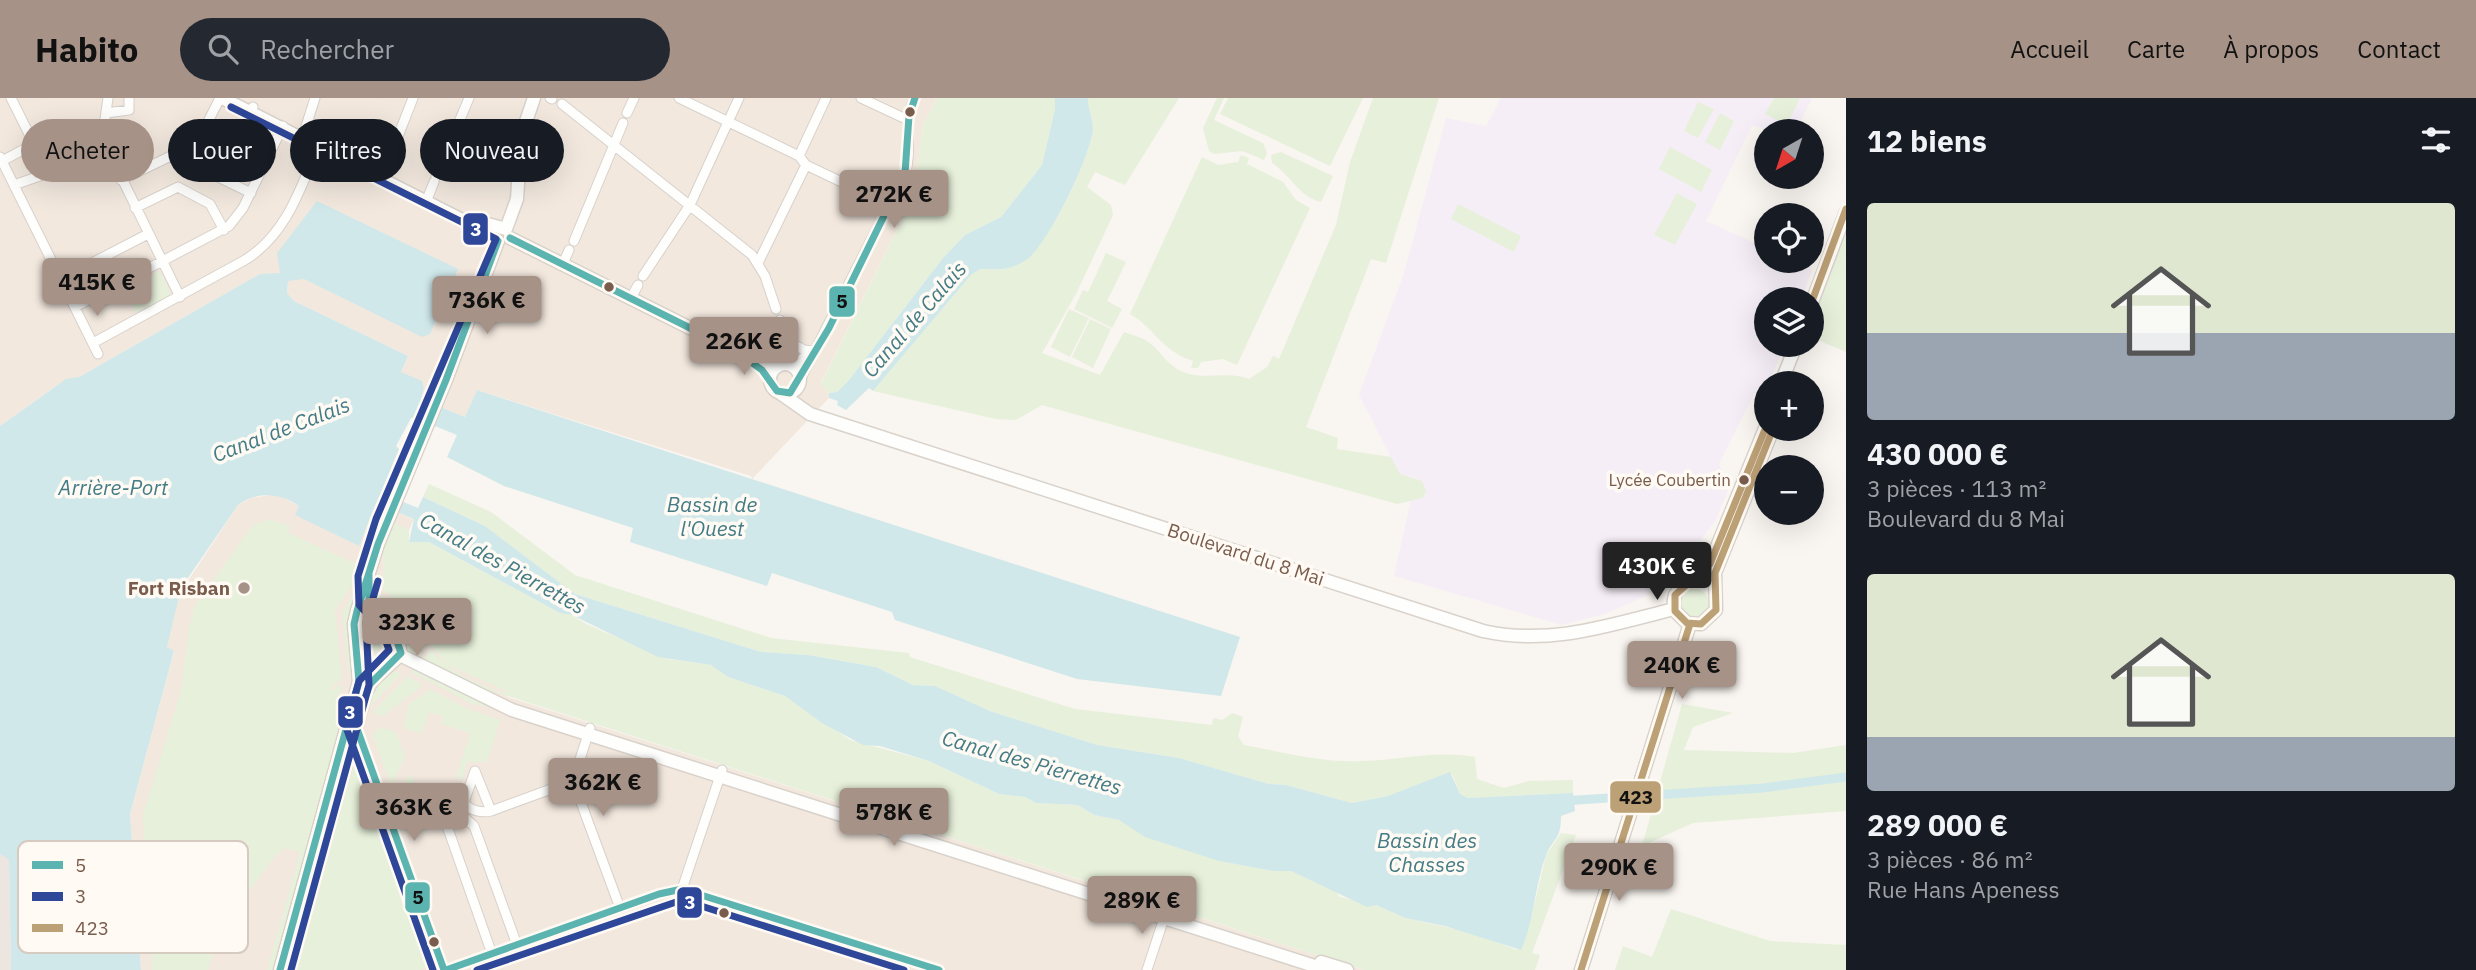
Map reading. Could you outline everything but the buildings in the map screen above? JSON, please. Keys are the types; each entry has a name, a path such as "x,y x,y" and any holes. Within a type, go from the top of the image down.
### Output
{"street":[{"path":"11,98 34,144 1,159 99,354"},
{"path":"106,119 108,98"},
{"path":"106,113 129,110 129,98"},
{"path":"210,119 221,98 246,104 290,130"},
{"path":"308,119 315,98"},
{"path":"405,119 413,98"},
{"path":"427,199 469,98"},
{"path":"289,970 356,726 366,679 354,624 357,611 386,523 446,380 462,351 517,199 521,139 534,98"},
{"path":"563,264 634,98"},
{"path":"679,98 799,156 806,165 890,205"},
{"path":"631,299 690,205 739,98"},
{"path":"799,156 826,98"},
{"path":"861,98 908,120"},
{"path":"736,351 771,379 780,393 791,393 800,383 908,166 908,120 915,98"},
{"path":"562,104 690,205 758,263 776,309"},
{"path":"75,307 224,230 237,219 283,126"},
{"path":"758,263 806,165"},
{"path":"14,185 23,182"},
{"path":"122,182 180,297"},
{"path":"229,182 251,193"},
{"path":"93,343 180,297 264,246 283,223 303,182"},
{"path":"393,182 469,220"},
{"path":"135,208 178,187 210,204 224,230"},
{"path":"1818,287 1846,212"},
{"path":"482,226 736,351 799,372 803,403 822,417"},
{"path":"61,279 148,234"},
{"path":"780,320 786,337 784,366"},
{"path":"786,337 804,350 814,351"},
{"path":"771,379 784,366 814,351 822,340"},
{"name":"Boulevard du 8 Mai","path":"780,393 805,412 1492,632 1528,637 1569,635 1674,609"},
{"path":"1760,441 1705,571 1676,592 1674,609 1682,620 1689,624 1701,624 1711,618 1717,607 1714,573 1768,441"},
{"path":"368,578 367,594 371,605 391,624 400,655 475,692 1165,915 1347,970"},
{"path":"1690,581 1704,583 1716,596"},
{"path":"357,611 363,605 371,605"},
{"path":"1581,970 1689,624"},
{"path":"280,970 366,679 400,655"},
{"path":"356,726 445,970 682,889 939,970"},
{"path":"589,731 573,781 620,908"},
{"path":"682,889 721,773"},
{"path":"491,811 573,781"},
{"path":"492,954 446,823 452,816 466,819 474,826 517,945"},
{"path":"1147,970 1165,915"},
{"path":"1165,915 1327,970"}],"shaded area":[{"path":"0,98 937,98 923,126 913,198 821,383 829,393 829,398 752,479 751,476 477,390 465,417 421,399 424,389 422,383 401,372 408,356 294,301 287,293 288,285 274,275 260,274 79,377 57,385 0,426"},
{"path":"1501,98 1812,98 1802,119 1754,119 1754,126 1752,125 1706,221 1754,243 1754,273 1811,273 1806,287 1754,287 1754,357 1779,357 1774,371 1754,371 1754,394 1719,464 1730,485 1716,520 1688,557 1650,594 1608,613 1562,625 1394,576 1411,500 1423,498 1419,479 1400,474 1359,395 1404,273 1446,118 1486,126"},
{"path":"280,496 299,506 296,516 377,504 414,519 409,530 394,523 383,552 384,571 414,624 447,664 506,690 505,696 1363,970 141,970 140,953 248,953 248,841 132,841 130,814 174,652 167,647 176,599 238,505 251,498"},
{"path":"0,854 9,860 11,970 0,970"}],"green space":[{"path":"937,98 1055,98 1042,165 1001,217 965,235 943,258 849,380 837,392 829,393 821,384 913,198 923,126"},
{"path":"1088,98 1179,98 1125,185 1095,172 1087,187 1111,205 1113,215 1076,294 1042,353 1100,375 1124,332 1147,341 1169,363 1183,372 1200,376 1233,375 1249,379 1267,367 1273,356 1279,359 1336,225 1350,162 1373,98 1439,98 1386,263 1371,259 1306,427 1338,438 1337,449 1391,457 1400,474 1422,481 1426,491 1423,498 1397,504 1042,405 1016,420 996,419 873,391 971,275 980,269 1003,269 1019,264 1034,252 1045,238 1085,159 1093,129"},
{"path":"1217,98 1224,98 1214,120 1263,143 1267,153 1264,160 1242,151 1214,154 1209,151 1203,128"},
{"path":"1228,98 1363,98 1330,166 1220,114"},
{"path":"1774,98 1800,98 1790,119 1775,119 1765,114"},
{"path":"1698,102 1714,109 1698,138 1684,131"},
{"path":"1720,113 1734,121 1720,150 1705,142"},
{"path":"1670,147 1712,170 1701,192 1659,169"},
{"path":"1281,152 1333,176 1321,202 1301,191 1272,163 1271,155"},
{"path":"1241,155 1249,158 1247,164 1283,182 1296,200 1310,208 1237,365 1223,359 1201,362 1198,368 1191,368 1193,361 1173,351 1130,314 1202,157 1218,165 1238,162"},
{"path":"1677,193 1697,204 1675,245 1654,235"},
{"path":"1458,204 1521,236 1514,252 1451,219"},
{"path":"1846,228 1846,352 1824,343 1824,290"},
{"path":"1106,253 1126,262 1107,301 1122,309 1112,328 1074,309 1083,290 1088,292"},
{"path":"160,271 171,296 136,313 124,288"},
{"path":"1069,309 1089,318 1070,357 1051,347"},
{"path":"1090,319 1111,329 1093,368 1072,357"},
{"path":"429,484 491,512 575,575 771,638 909,653 910,657 1075,709 1212,725 1213,718 1222,720 1232,713 1243,717 1238,736 1244,745 1303,756 1347,761 1432,755 1475,757 1477,779 1504,788 1529,781 1573,780 1573,793 1468,798 1460,794 1452,774 1388,796 1352,803 1286,785 1269,784 1179,758 1097,745 990,711 935,686 913,685 876,667 808,655 761,652 575,594 485,526 423,497"},
{"path":"270,519 290,526 288,533 361,566 358,577 335,610 342,678 330,688 334,690 342,683 340,696 435,964 420,970 267,970 300,852 286,848 277,854 248,892 248,841 145,841 143,815 181,691 194,607 253,525"},
{"path":"393,522 409,530 409,542 429,542 560,613 572,615 586,624 668,659 711,665 728,677 785,696 850,740 929,761 999,794 1025,797 1036,803 1078,805 1094,815 1119,820 1155,840 1230,863 1273,871 1291,871 1336,892 1340,897 1376,905 1405,918 1469,932 1517,950 1531,919 1546,855 1561,833 1576,835 1532,953 1540,955 1535,970 1363,970 464,682 422,661 431,650 438,658 464,676 504,693 506,691 447,664 379,584 384,571 383,552"},
{"path":"371,582 410,626 399,634 372,598"},
{"path":"357,589 355,668 348,673 342,612"},
{"path":"1695,589 1705,593 1709,603 1705,613 1695,617 1685,613 1681,603 1685,593"},
{"path":"364,610 378,616 392,639 363,661 359,624"},
{"path":"412,629 427,646 416,658 407,653 400,638"},
{"path":"415,667 494,708 472,704 411,672"},
{"path":"391,668 401,674 366,711 367,692"},
{"path":"407,676 423,685 383,716 372,713"},
{"path":"430,689 468,709 500,720 487,762 467,762 462,780 456,778 470,733 441,724 444,717 429,712 422,734 403,728 409,704"},
{"path":"1682,704 1733,713 1693,727 1684,750 1793,753 1846,745 1846,811 1693,823 1642,846"},
{"path":"381,727 396,732 405,758 391,785 372,734"},
{"path":"411,774 420,795 397,803 394,795"},
{"path":"1671,909 1770,941 1846,945 1846,970 1615,970 1623,946 1652,957"},
{"path":"151,953 213,953 208,970 152,970"}],"water":[{"name":"Canal de Calais","path":"1055,98 1088,98 1093,129 1077,178 1045,237 1035,251 1019,264 1003,269 980,269 971,275 873,391 869,388 846,410 837,405 838,401 829,398 829,393 837,392 849,380 943,258 965,235 1001,217 1042,165"},
{"path":"317,201 458,269 430,334 422,337 304,279 288,281 287,293 294,301 408,356 401,372 422,381 424,388 421,399 465,417 477,390 1240,637 1221,696 1077,679 895,620 892,612 772,573 767,586 630,542 633,528 504,486 447,457 457,435 411,418 396,446 399,449 381,493 418,508 423,497 485,526 575,594 761,652 808,655 876,667 913,685 935,686 990,711 1097,745 1179,758 1269,784 1286,785 1352,803 1388,796 1450,772 1460,794 1468,798 1573,793 1575,811 1561,816 1558,834 1542,867 1529,927 1521,950 1445,926 1405,918 1376,905 1367,907 1291,871 1273,871 1219,861 1145,837 1119,820 1094,815 1078,805 1036,803 1025,797 999,794 929,761 880,746 863,745 822,723 785,696 728,677 711,665 658,657 572,615 560,613 429,542 409,542 414,519 375,505 359,546 295,515 299,506 292,502 268,495 253,497 238,505 181,588 167,647 174,651 130,814 132,841 18,841 18,953 140,953 141,970 11,970 9,860 0,854 0,426 66,379 79,377 260,274 280,273 277,253"},
{"path":"368,616 385,630 386,637 374,645 368,644 364,621"}],"waterway":[{"name":"Canal des Pierrettes","path":"1562,801 1763,788 1846,777"}],"tunnel":[{"path":"471,217 484,223"}],"transit line":[{"name":"5","path":"510,238 736,351 762,370 777,391 790,393 829,328 905,173 909,116 915,98"},
{"name":"3","path":"231,107 496,239 376,519 358,576 359,605 382,630 389,650 359,681 346,727 433,970"},
{"name":"423","path":"1817,287 1846,209"},
{"name":"5","path":"280,970 359,682 354,624 357,611 378,544 446,380 498,241"},
{"name":"423","path":"1760,441 1710,564 1675,595 1675,611 1687,623 1701,624 1716,610 1715,573 1768,441"},
{"name":"5","path":"361,709 370,684 401,653 391,624 369,601 369,574"},
{"name":"3","path":"291,970 369,685 366,622 378,581"},
{"name":"423","path":"1581,970 1690,624"},
{"name":"5","path":"356,726 444,970"},
{"name":"5","path":"446,970 659,894 682,889 939,970"},
{"name":"3","path":"477,970 682,900 904,970"}],"place":[{"name":"Lycée Coubertin","path":"1744,480"},
{"name":"Fort Risban","path":"244,588"}],"water label":[{"name":"Arrière-Port","path":"113,487"},
{"name":"Bassin de l'Ouest","path":"712,516"},
{"name":"Bassin des Chasses","path":"1427,852"}]}
